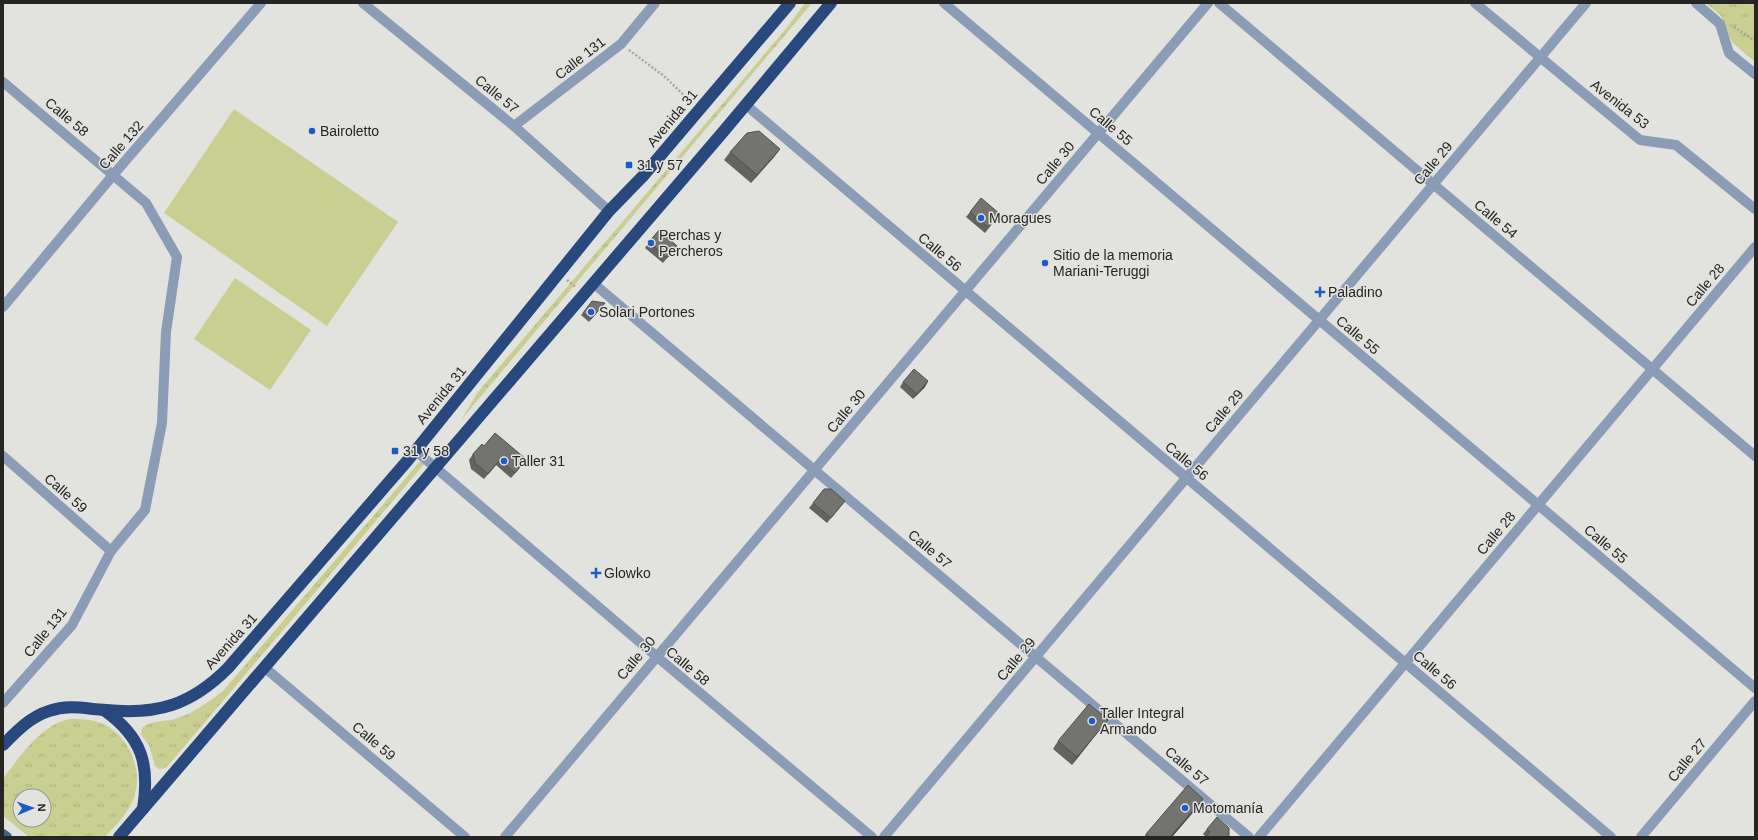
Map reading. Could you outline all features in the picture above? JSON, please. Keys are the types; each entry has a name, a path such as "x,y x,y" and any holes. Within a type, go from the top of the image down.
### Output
{"highway":[{"name":"Avenida 31","path":"3,745 26,722 49,711 76,706 127,712 154,710 190,698 209,686 233,662 416,451 609,211 643,176 698,109 790,3"},
{"path":"119,837 746,105 830,3"},
{"path":"104,710 131,733 141,753 145,772 146,790 143,809"}],"main road":[{"path":"3,834 7,837"}],"street":[{"name":"Calle 132","path":"3,307 114,174 261,3"},
{"name":"Calle 57","path":"363,3 514,126 609,211"},
{"name":"Calle 131","path":"514,126 621,44 655,3"},
{"name":"Calle 55","path":"944,3 1755,688"},
{"name":"Calle 30","path":"505,837 656,656 815,470 1208,3"},
{"name":"Calle 54","path":"1219,3 1755,456"},
{"name":"Avenida 53","path":"1475,3 1640,140 1676,145 1755,209"},
{"name":"Calle 29","path":"884,837 1586,3"},
{"path":"1696,3 1720,24 1729,53 1755,74"},
{"name":"Calle 58","path":"3,82 114,174 146,203 178,257 166,332 162,423 145,510 111,551"},
{"name":"Calle 56","path":"746,105 1611,837"},
{"name":"Calle 28","path":"1259,837 1755,247"},
{"name":"Calle 57","path":"593,283 1249,837"},
{"name":"Calle 58","path":"416,451 434,468 656,656 872,837"},
{"name":"Calle 59","path":"3,456 111,551"},
{"name":"Calle 131","path":"3,703 72,625 111,551"},
{"name":"Calle 59","path":"264,667 465,837"},
{"name":"Calle 27","path":"1641,837 1755,701"}],"path":[{"path":"621,44 664,76 698,109"},
{"path":"559,273 584,294"}],"green space":[{"path":"805,3 812,3 461,420 478,392 785,30"},
{"path":"1706,3 1755,3 1755,62 1732,42 1721,16"},
{"path":"234,109 398,222 327,326 164,213"},
{"path":"235,278 311,330 270,390 194,339"},
{"path":"422,459 425,463 166,768 159,769 155,766 149,745 141,735 142,728 153,722 175,719 187,714 222,692"},
{"path":"70,719 98,722 109,727 118,734 131,754 137,777 133,800 124,815 105,837 29,837 18,828 52,828 52,788 12,788 12,823 3,816 3,778 32,742 59,722"}],"building":[{"path":"759,131 780,149 757,175 730,152 747,133"},
{"name":"Moragues","path":"981,198 1000,214 988,227 970,212"},
{"path":"659,230 677,246 667,258 649,242"},
{"name":"Solari Portones","path":"592,301 605,303 591,319 583,313"},
{"path":"914,369 928,381 917,394 903,382"},
{"path":"495,433 526,459 515,473 500,460 488,474 475,463 473,454 482,444 484,446"},
{"path":"824,489 831,489 845,501 831,518 813,503"},
{"path":"1089,704 1108,720 1077,757 1058,741"},
{"path":"1188,785 1203,799 1170,837 1150,837 1146,834"},
{"path":"1217,817 1229,828 1229,837 1206,837 1210,832 1207,829"}],"place":[{"name":"Bairoletto","path":"312,131"},
{"name":"31 y 57","path":"629,165"},
{"name":"Moragues","path":"981,218"},
{"name":"Perchas y Percheros","path":"651,243"},
{"name":"Sitio de la memoria Mariani-Teruggi","path":"1045,263"},
{"name":"Paladino","path":"1320,292"},
{"name":"Solari Portones","path":"591,312"},
{"name":"31 y 58","path":"395,451"},
{"name":"Taller 31","path":"504,461"},
{"name":"Glowko","path":"596,573"},
{"name":"Taller Integral Armando","path":"1092,721"},
{"name":"Motomanía","path":"1185,808"}]}
